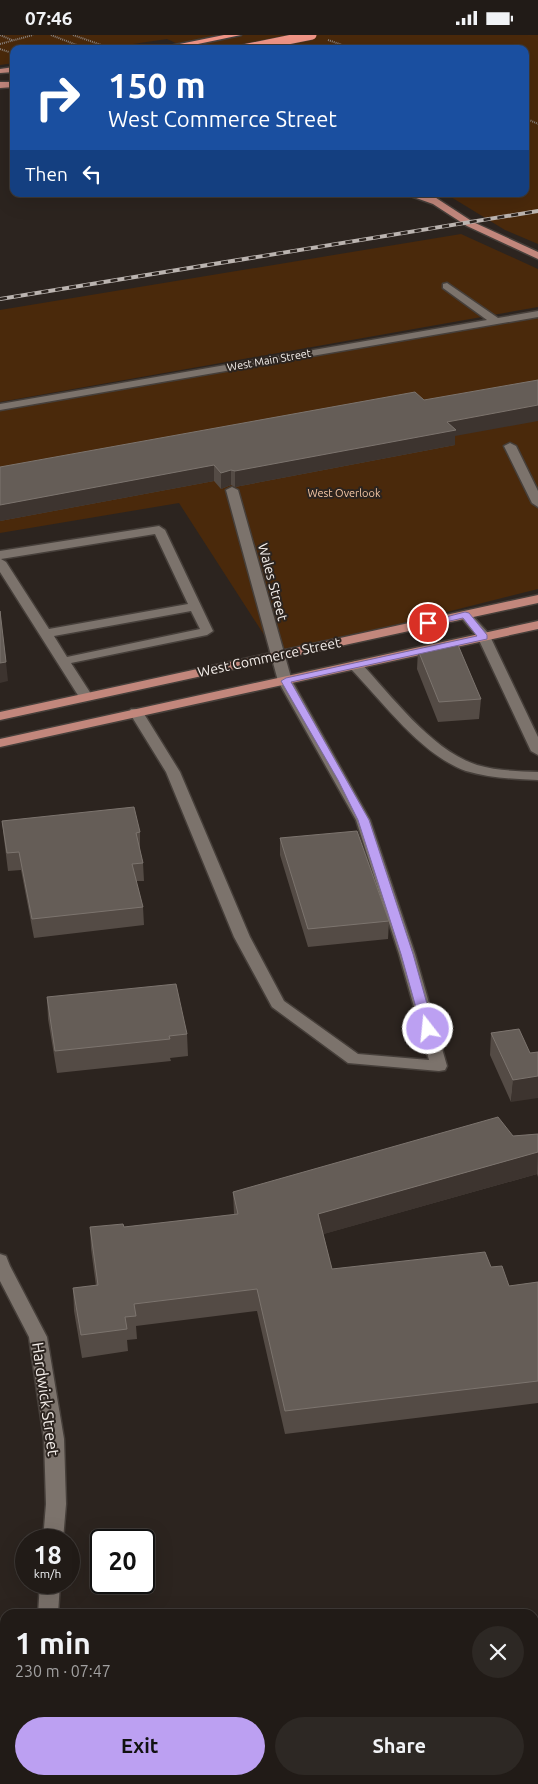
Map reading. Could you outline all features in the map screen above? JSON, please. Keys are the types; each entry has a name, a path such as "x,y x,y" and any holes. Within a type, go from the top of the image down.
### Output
{"highway":[{"path":"185,45 237,35"},
{"path":"265,45 316,36"}],"main road":[{"path":"419,197 434,202"},
{"path":"428,197 496,238 538,256"},
{"name":"West Commerce Street","path":"0,716 538,599"},
{"name":"West Commerce Street","path":"0,743 538,625"}],"street":[{"path":"447,286 496,321"},
{"name":"West Main Street","path":"0,407 538,314"},
{"path":"510,446 538,503"},
{"name":"Wales Street","path":"136,712 173,772 242,937 278,1004 354,1059 439,1066 407,954 363,820 343,780 286,681 277,655 232,490"},
{"path":"0,555 159,530 207,631 64,661"},
{"path":"0,562 86,697"},
{"path":"45,633 195,606"},
{"path":"465,615 484,637 538,751"},
{"path":"355,665 428,740 461,764 494,774 538,776"},
{"name":"Hardwick Street","path":"0,1260 0,1267 38,1337 54,1439 56,1503 54,1529"},
{"path":"48,1609 49,1594"}],"path":[{"path":"0,35 13,40"},
{"path":"0,44 33,35"},
{"path":"51,35 77,45"},
{"path":"72,35 101,45"},
{"path":"316,36 342,45"}],"green space":[{"path":"0,35 538,35 538,244 505,230 451,197 529,197 529,45 180,45 167,39 126,45 10,45 10,64 0,65"},
{"path":"461,234 538,269 538,307 0,402 0,310"},
{"name":"West Overlook","path":"538,316 538,589 277,655 179,503 0,533 0,411"}],"building":[{"path":"538,380 538,405 447,422 456,430 235,471 231,470 221,473 214,465 0,505 0,467 415,392 424,400"},
{"path":"0,611 6,662 0,663"},
{"path":"445,643 458,645 481,699 439,702 418,650"},
{"path":"134,807 140,832 136,833 143,863 132,864 143,907 32,919 19,852 7,853 2,821"},
{"path":"357,831 389,921 308,929 280,838"},
{"path":"176,984 187,1034 169,1036 170,1039 55,1051 47,997"},
{"path":"519,1029 530,1053 538,1052 538,1076 513,1080 491,1033"},
{"path":"498,1117 513,1136 538,1134 538,1152 318,1214 332,1269 485,1252 491,1267 502,1266 509,1286 538,1282 538,1381 285,1411 257,1289 134,1304 136,1316 125,1317 127,1329 81,1335 73,1288 98,1285 90,1227 123,1224 124,1227 238,1214 233,1192"}],"railway":[{"path":"0,299 538,211"}],"route":[{"path":"428,623 465,615 484,637 286,681 343,780 363,820 407,954 428,1029"}]}
